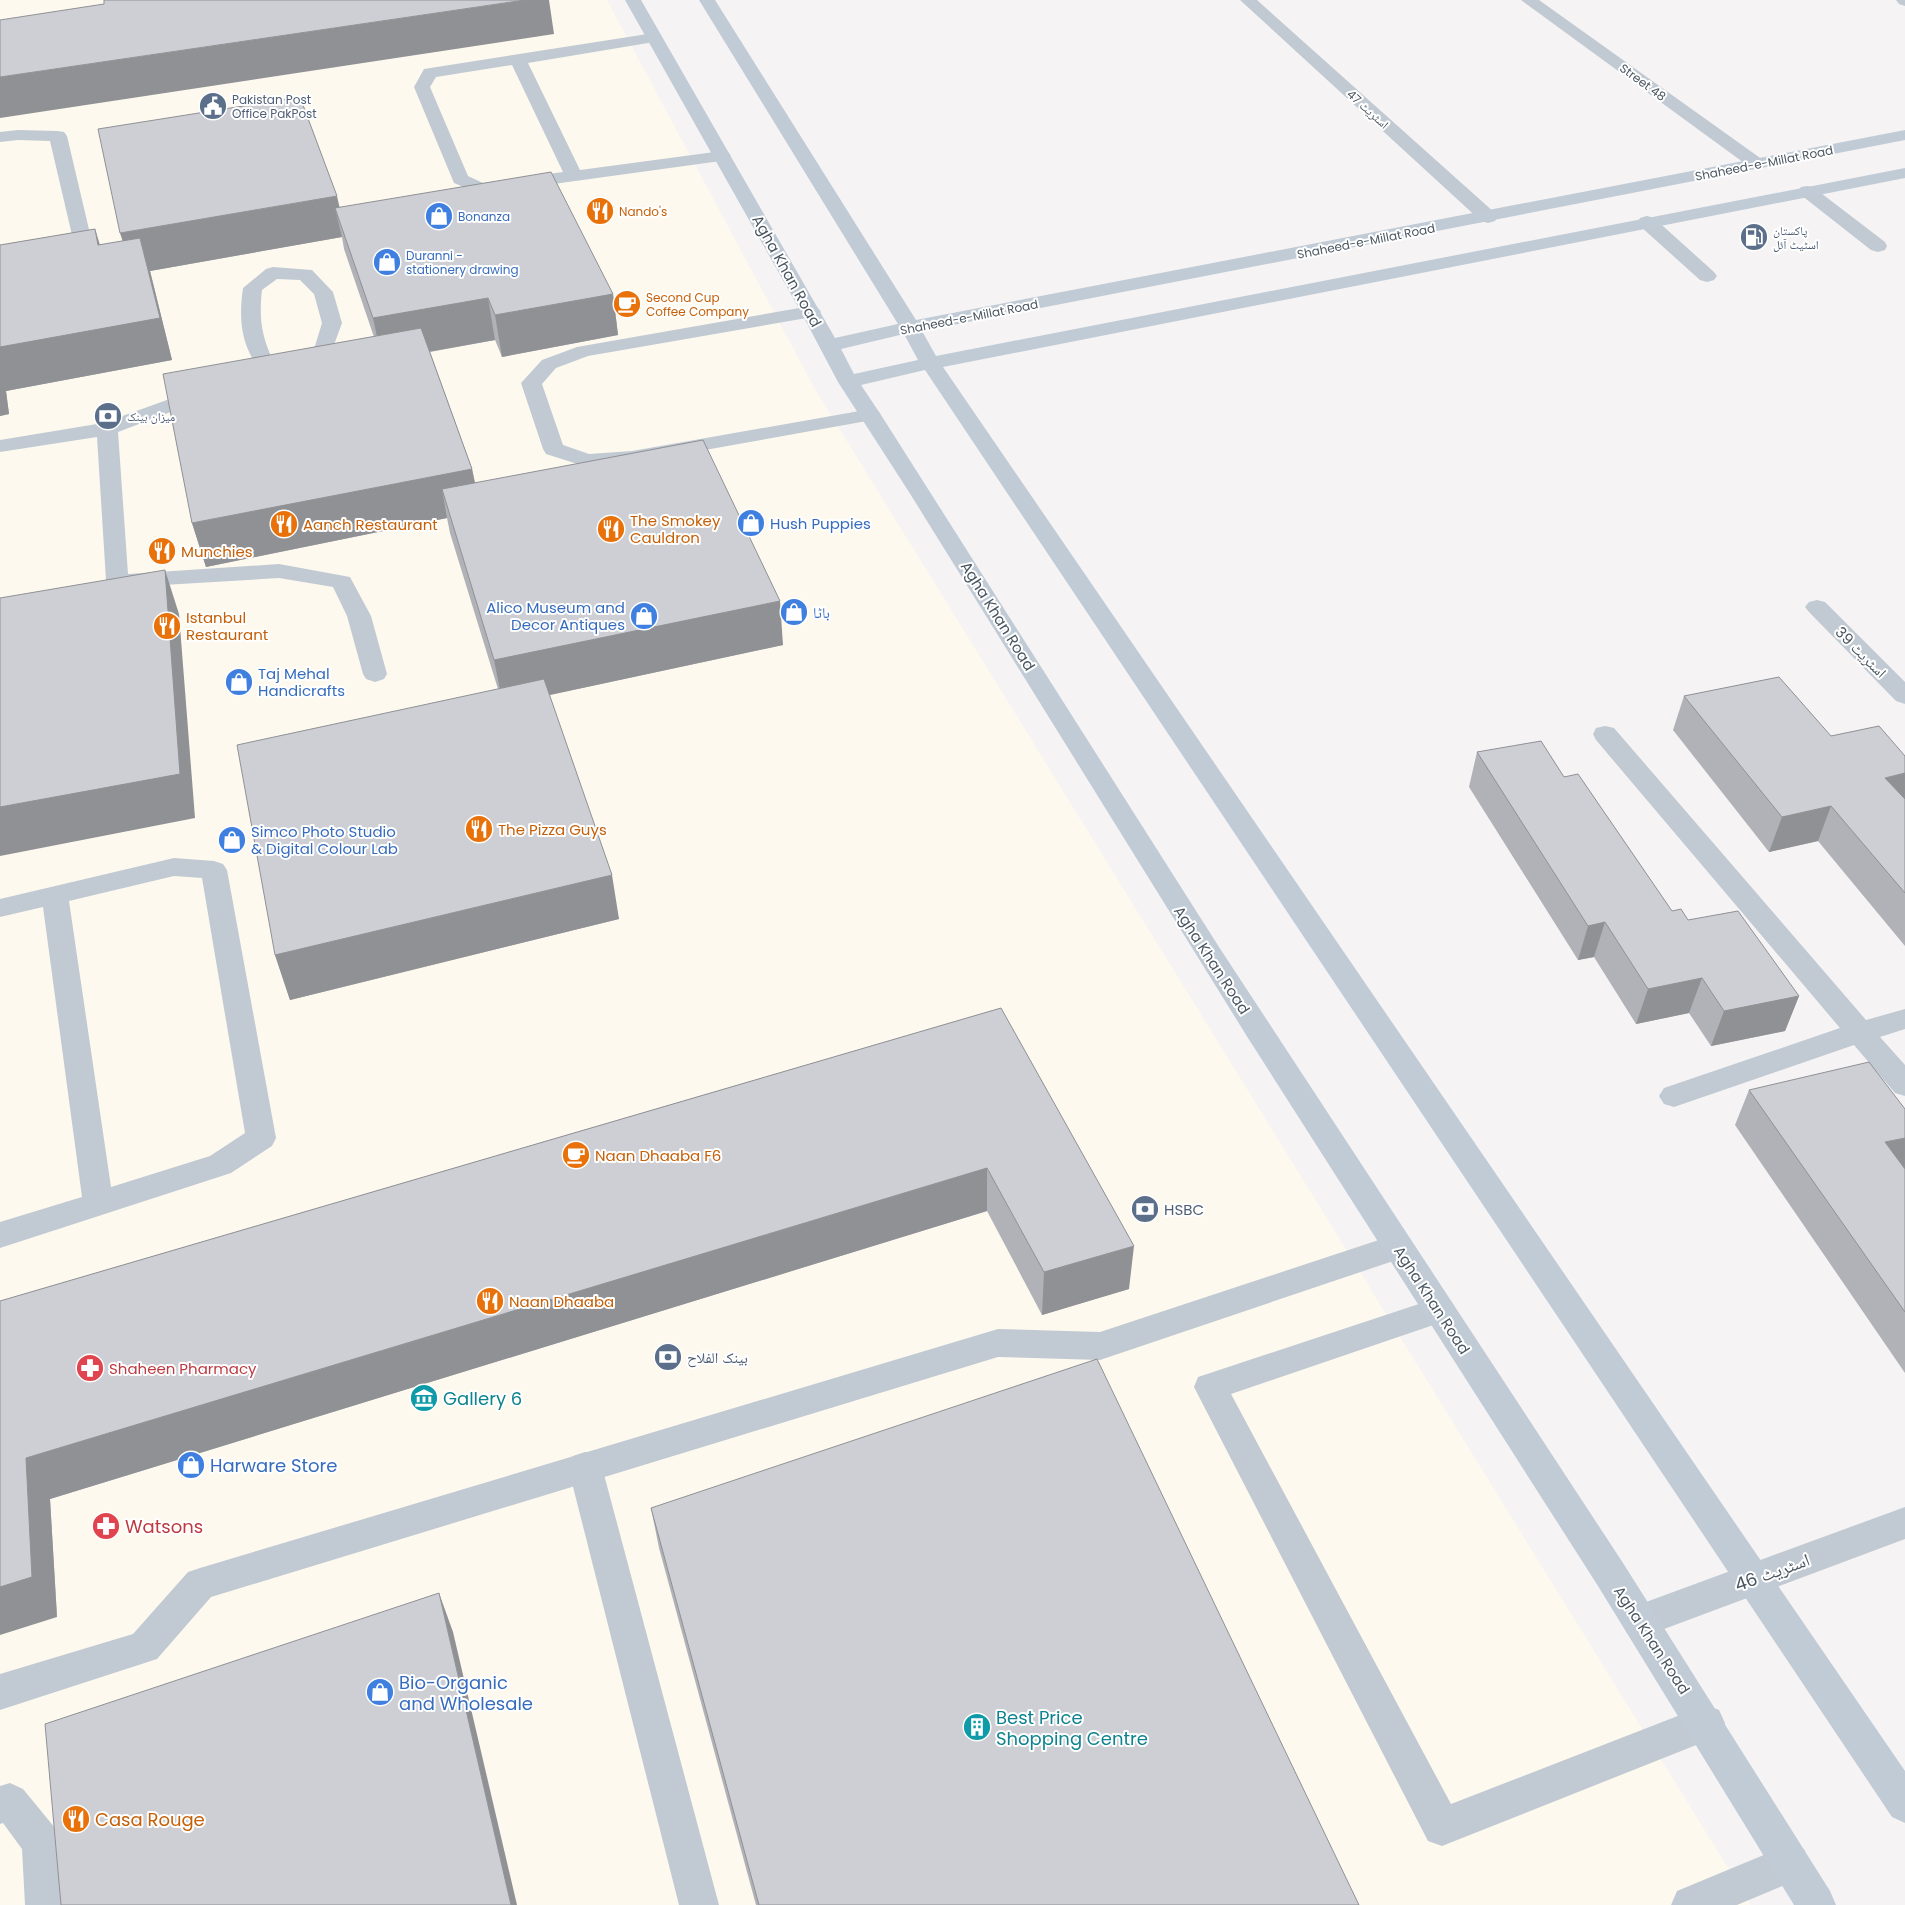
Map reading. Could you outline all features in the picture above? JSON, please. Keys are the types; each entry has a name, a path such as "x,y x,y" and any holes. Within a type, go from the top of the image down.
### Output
{"street":[{"name":"Agha Khan Road","path":"633,0 811,312 848,382 1004,624 1190,926 1706,1723 1816,1905"},
{"path":"707,0 930,362 1905,1804"},
{"name":"اسٹریٹ 47","path":"1248,0 1488,218"},
{"name":"Street 48","path":"1529,0 1757,164"},
{"path":"654,38 430,73 422,87 460,179 480,189 722,156"},
{"path":"518,60 574,176"},
{"path":"0,138 18,135 58,136 82,238 34,255 0,261"},
{"name":"Shaheed-e-Millat Road","path":"848,382 1533,226 1757,164 1905,135"},
{"name":"Shaheed-e-Millat Road","path":"828,346 910,327 1488,218 1533,226 1647,222 1905,173"},
{"path":"1807,191 1878,246"},
{"path":"1647,222 1707,276"},
{"path":"273,273 305,274 323,292 332,323 324,349 307,358 254,364 248,316 253,288 273,273"},
{"path":"811,312 584,351 548,364 531,383 554,449 587,461 632,457 871,415"},
{"path":"0,446 107,430 203,392 220,383"},
{"path":"107,430 107,582 279,571 342,582 360,616 375,674"},
{"name":"اسٹریٹ 39","path":"1817,608 1905,696"},
{"path":"1605,734 1905,1085"},
{"path":"0,908 174,867 214,870 260,1138 220,1165 0,1235"},
{"path":"55,895 98,1204"},
{"path":"1674,1096 1859,1032 1905,1019"},
{"path":"0,1692 144,1647 200,1584 998,1343 1100,1346 1397,1247"},
{"path":"1440,1310 1210,1387 1442,1828 1706,1723"},
{"path":"585,1468 699,1905"},
{"name":"اسٹریٹ 46","path":"1640,1621 1905,1523"},
{"path":"0,1805 10,1802 41,1842 45,1905"},
{"path":"1691,1905 1790,1863"}],"shaded area":[{"path":"0,0 607,0 816,391 1751,1905 0,1905"}],"building":[{"path":"104,0 525,0 0,77 0,20 104,4"},
{"path":"300,97 337,196 120,233 98,129"},
{"path":"551,172 613,294 495,315 488,298 373,318 335,208"},
{"path":"95,229 98,245 140,238 160,318 0,347 0,245"},
{"path":"421,328 472,469 192,523 163,374"},
{"path":"703,440 780,601 494,660 442,489"},
{"path":"165,570 180,774 0,807 0,598"},
{"path":"1779,677 1831,736 1879,726 1905,756 1905,773 1885,778 1905,799 1905,893 1831,806 1782,817 1684,696"},
{"path":"544,679 612,875 275,955 237,745"},
{"path":"1541,741 1564,777 1578,774 1672,911 1681,909 1688,920 1738,911 1799,996 1724,1011 1702,978 1648,989 1605,922 1588,926 1477,752"},
{"path":"1001,1008 1134,1246 1044,1272 987,1168 26,1458 32,1577 0,1587 0,1301"},
{"path":"1869,1062 1905,1109 1905,1138 1885,1142 1905,1169 1905,1312 1749,1090"},
{"name":"Best Price Shopping Centre","path":"1097,1359 1359,1905 759,1905 651,1508"},
{"path":"439,1593 511,1905 61,1905 45,1724"}],"place":[{"name":"Pakistan Post Office PakPost","path":"213,106"},
{"name":"Nando's","path":"600,211"},
{"name":"Bonanza","path":"439,216"},
{"name":"پاکستان اسٹیٹ آئل","path":"1754,237"},
{"name":"Duranni - stationery drawing","path":"387,262"},
{"name":"Second Cup Coffee Company","path":"627,304"},
{"name":"میزان بینک","path":"108,416"},
{"name":"Hush Puppies","path":"751,523"},
{"name":"Aanch Restaurant","path":"284,524"},
{"name":"The Smokey Cauldron","path":"611,529"},
{"name":"Munchies","path":"162,551"},
{"name":"باٹا","path":"794,612"},
{"name":"Alico Museum and Decor Antiques","path":"644,616"},
{"name":"Istanbul Restaurant","path":"167,626"},
{"name":"Taj Mehal Handicrafts","path":"239,682"},
{"name":"The Pizza Guys","path":"479,829"},
{"name":"Simco Photo Studio & Digital Colour Lab","path":"232,840"},
{"name":"Naan Dhaaba F6","path":"576,1155"},
{"name":"HSBC","path":"1145,1209"},
{"name":"Naan Dhaaba","path":"490,1301"},
{"name":"بینک الفلاح","path":"668,1357"},
{"name":"Shaheen Pharmacy","path":"90,1368"},
{"name":"Gallery 6","path":"424,1398"},
{"name":"Harware Store","path":"191,1465"},
{"name":"Watsons","path":"106,1526"},
{"name":"Bio-Organic and Wholesale","path":"380,1692"},
{"name":"Best Price Shopping Centre","path":"977,1727"},
{"name":"Casa Rouge","path":"76,1819"}]}
